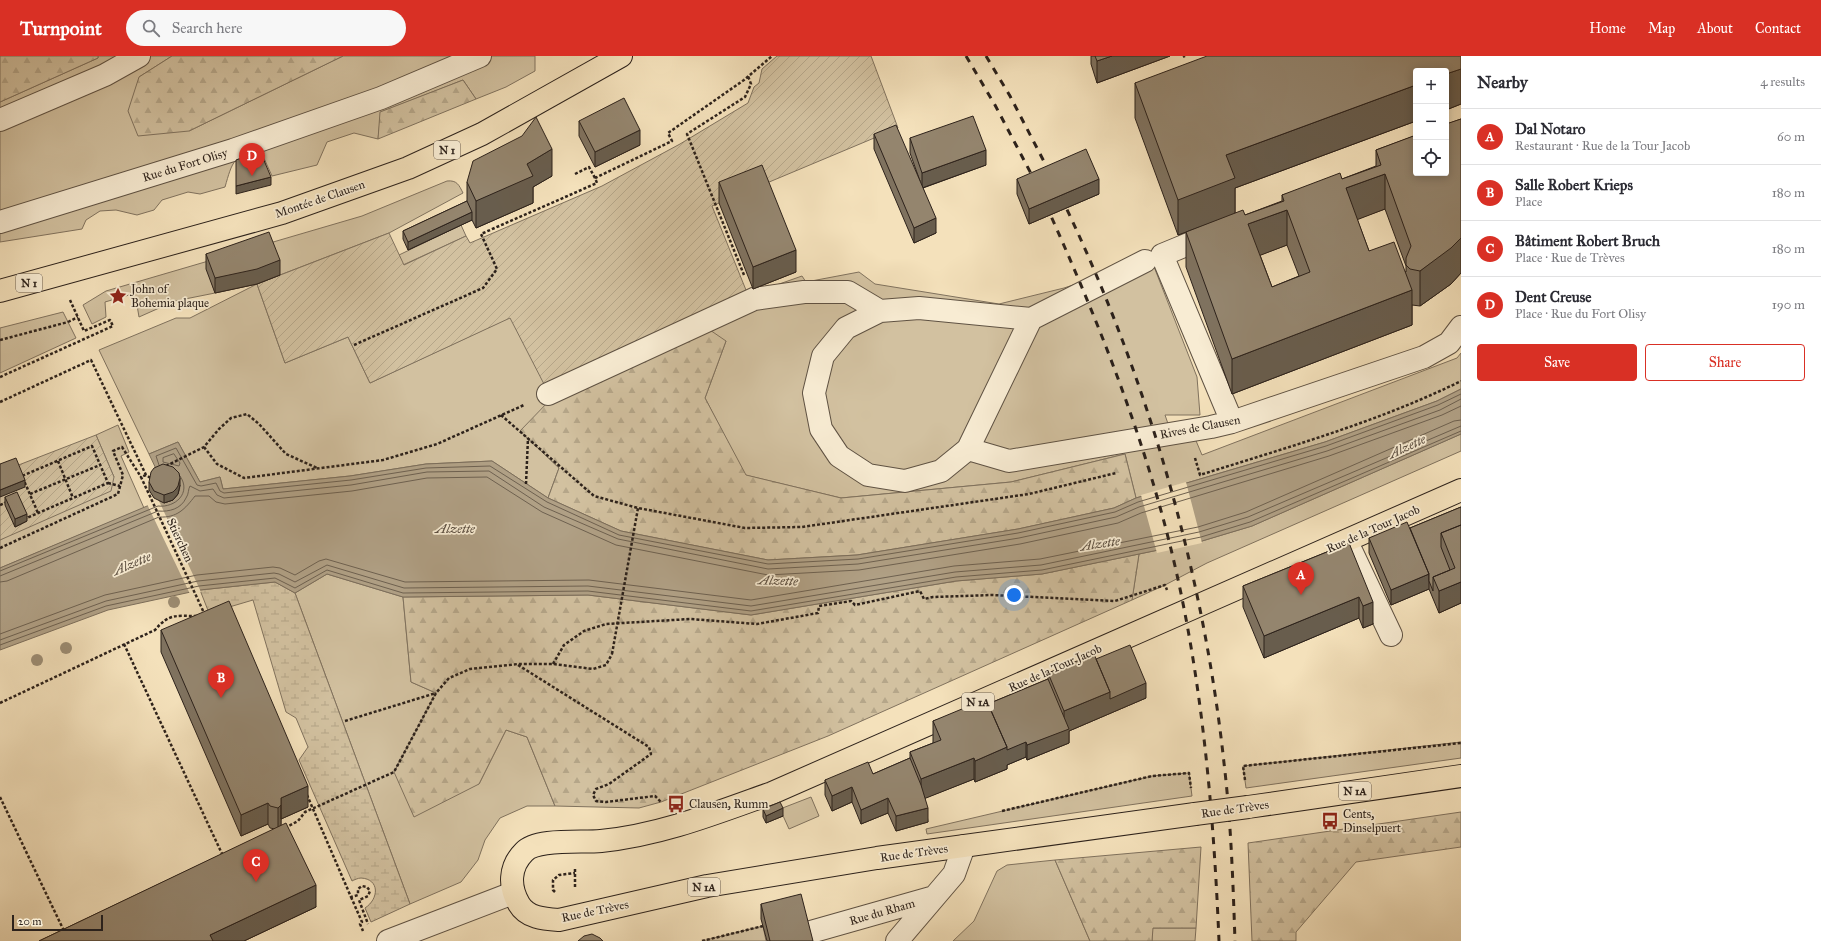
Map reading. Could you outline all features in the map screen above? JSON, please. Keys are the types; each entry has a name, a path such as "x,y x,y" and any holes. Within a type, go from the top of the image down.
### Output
{"main road":[{"name":"Montée de Clausen","path":"0,291 282,212 408,168 482,134 621,56"},
{"name":"Rue de la Tour Jacob","path":"513,893 512,870 524,851 546,842 582,842 635,837 669,829 772,792 1461,490"},
{"name":"Rue de Trèves","path":"513,893 521,908 537,918 559,920 707,886 964,846 1461,776"}],"street":[{"path":"0,120 105,75 140,56"},
{"name":"Rue du Fort Olisy","path":"0,222 233,150 381,98 480,56"},
{"path":"1232,422 1162,255 1234,226"},
{"path":"1031,319 968,449 942,471 905,481 868,475 839,456 821,429 814,392 823,356 846,328 880,311 919,308 1031,319 1145,261"},
{"path":"548,394 754,299 804,292 848,292 880,311"},
{"name":"Rives de Clausen","path":"968,449 1009,461 1232,422 1424,356 1448,343 1461,327"},
{"path":"1346,541 1391,635"},
{"name":"Rue du Rham","path":"897,941 954,874 964,846"},
{"path":"388,941 513,893"},
{"name":"Rue du Rham","path":"807,933 934,898"}],"path":[{"path":"595,178 672,140 668,133 748,76 772,56"},
{"path":"748,76 751,84 746,97 687,134 754,299"},
{"path":"354,345 483,288 497,269 481,234 597,183 589,167 576,174"},
{"path":"0,377 113,326 110,320 84,331 58,275"},
{"path":"0,340 78,318"},
{"path":"0,402 91,360 146,475 157,483"},
{"path":"1194,453 1200,475 1326,436 1433,394 1461,381"},
{"path":"163,468 204,447 219,429 231,418 247,414 259,424 286,454 319,469"},
{"path":"204,447 217,464 244,478 383,460 437,444 501,415 528,438 559,468 594,496 638,508 745,528 802,527 1029,494 1119,472"},
{"path":"526,484 528,438"},
{"path":"38,513 22,476 92,446 108,483"},
{"name":"Stierchen","path":"120,486 123,475 113,451 122,447 141,477 208,620"},
{"path":"58,461 73,498"},
{"path":"30,494 100,465"},
{"path":"141,477 146,475"},
{"path":"0,548 118,494 120,486 108,483 27,518 24,511"},
{"path":"0,505 12,500"},
{"path":"280,830 298,821 305,812 394,772 436,693 449,678 470,669 518,664 553,664 593,669 606,665 612,654 638,508"},
{"path":"553,664 564,645 584,631 606,624 690,619 757,624 818,613 819,606 851,601 855,606 920,591 924,599 933,597 992,595 1115,601 1165,585"},
{"path":"0,703 155,630 163,620 172,616 206,616"},
{"path":"124,644 223,856"},
{"path":"518,664 649,747 651,754 609,784 596,789 593,795 596,801 606,802 654,796 661,802"},
{"path":"344,721 436,693"},
{"path":"1244,770 1243,766 1461,743"},
{"path":"1002,812 1152,776 1189,773 1190,780"},
{"path":"307,794 362,922 360,924 365,935"},
{"path":"0,797 64,932"},
{"path":"216,860 229,854"},
{"path":"559,896 553,890 553,880 559,875 576,873 576,892"},
{"path":"351,898 358,895 358,889 362,886 367,887 370,891 368,896 359,900 370,928"},
{"path":"702,941 763,926"},
{"path":"57,935 71,928"}],"green space":[{"path":"0,56 98,56 98,58 0,102"},
{"path":"98,56 172,56 139,77 189,131 343,56 535,56 535,71 506,87 476,99 463,80 381,112 378,139 354,133 327,142 317,165 272,176 263,156 246,155 240,157 232,165 225,187 200,194 188,192 162,200 154,210 137,215 116,210 100,211 86,220 82,229 0,242 0,102 98,58"},
{"path":"172,56 343,56 189,131 138,136 128,111 139,77"},
{"path":"777,56 871,56 898,128 712,206 748,295 545,386 510,318 370,383 348,337 285,363 257,284 389,233 404,265 466,236 470,243 602,186 680,144 748,103 754,87 759,83 762,69"},
{"path":"463,80 476,99 378,139 380,112"},
{"path":"447,181 453,181 457,184 463,193 389,233 280,275 269,247 207,269 215,293 175,301 139,317 137,305 129,295 105,302 106,317 92,324 83,305 106,291 362,216"},
{"path":"461,225 466,236 403,265 399,255"},
{"path":"1151,259 1197,377 1200,415 1165,415 1174,441 1194,436 1202,455 1457,358 1461,353 1461,389 1437,401 1325,442 1136,498 1125,454 1011,482 841,498 745,475 705,398 726,341 520,431 559,468 548,498 492,461 426,464 350,476 223,489 220,477 200,482 178,442 149,454 99,350 176,318 190,318 257,284 285,363 348,337 370,383 511,317 748,295 802,276 806,282 859,272 875,284 999,304 1064,288"},
{"path":"63,312 76,338 0,373 0,328"},
{"path":"707,328 726,341 705,398 746,475 841,498 1011,482 1125,454 1136,498 1114,508 1018,529 857,555 768,560 621,531 548,498 559,468 520,431 550,400"},
{"path":"118,425 129,452 121,456 144,508 0,568 0,540 114,477 96,435"},
{"path":"1461,434 1461,451 1207,563 1132,600 1139,554 1202,541 1252,526"},
{"path":"96,435 114,477 111,491 0,540 0,497 16,466"},
{"path":"1139,554 1132,600 828,736 661,802 639,808 555,806 527,737 506,730 479,784 414,817 394,772 436,693 411,682 403,597 588,595 751,615 956,581 1042,574"},
{"path":"327,574 403,597 411,682 436,693 394,772 479,784 506,730 527,737 555,806 527,806 500,818 485,840 478,860 461,882 410,904 295,593"},
{"path":"275,582 295,593 410,904 371,922 365,908 373,900 375,895 374,886 372,882 367,879 360,878 352,881 299,760 308,747 296,718 286,712 253,600 209,613 200,590"},
{"path":"1461,742 1461,758 1246,788 1243,766"},
{"path":"1189,773 1192,796 927,834 926,829 1152,776"},
{"path":"811,797 819,816 789,829 780,809"},
{"path":"1461,812 1461,847 1356,862 1296,932 1296,941 1252,941 1248,843"},
{"path":"1201,847 1196,928 1153,928 1152,941 1090,941 1055,860"},
{"path":"1055,860 1090,941 953,941 974,921 997,871 1007,865"},
{"path":"763,926 766,941 702,941"},
{"path":"1152,928 1196,928 1195,941 1152,941"}],"water":[{"name":"Alzette","path":"1461,389 1461,434 1252,526 1202,541 1042,574 956,581 751,615 588,595 403,597 327,574 295,593 275,582 200,590 108,610 0,650 0,568 159,501 167,502 174,499 180,489 180,485 158,473 149,454 178,442 200,482 220,477 223,489 350,476 426,464 492,461 548,498 621,531 768,560 857,555 1018,529 1114,508 1136,498 1325,442 1437,401"}],"pier":[{"path":"1186,482 1202,543 1157,553 1141,495"},
{"path":"157,500 159,501 201,592 190,594 147,504"}],"building":[{"path":"1095,56 1112,56 1097,61"},
{"path":"1207,56 1461,56 1461,69 1449,73 1449,68 1413,68 1413,86 1226,155 1235,178 1178,200 1135,83"},
{"path":"624,98 640,130 595,152 579,121"},
{"path":"973,116 986,150 922,173 910,138"},
{"path":"536,117 552,149 527,164 533,176 476,201 467,182 473,161 522,136"},
{"path":"1461,119 1461,238 1451,248 1420,271 1410,269 1406,265 1406,258 1411,246 1385,174 1346,188 1369,251 1394,242 1412,290 1232,359 1186,232 1243,210 1245,215 1284,201 1282,195 1340,173 1342,179 1381,165 1376,150 1413,136 1413,176 1449,176 1449,123","holes":["1287,210 1310,272 1272,287 1248,224"]},
{"path":"896,125 936,218 914,228 874,134"},
{"path":"1086,149 1099,179 1029,209 1017,179"},
{"path":"260,151 271,177 236,186 236,160"},
{"path":"762,165 796,250 753,267 719,182"},
{"path":"467,201 472,212 408,242 403,231"},
{"path":"269,232 280,260 257,269 215,278 206,254"},
{"path":"16,458 25,480 0,490 0,464"},
{"path":"163,464 173,467 179,473 180,478 176,489 173,492 164,495 154,491 149,482 151,472 154,468"},
{"path":"17,492 27,514 15,519 5,497"},
{"path":"1461,507 1461,525 1441,533 1441,547 1450,570 1433,577 1433,591 1429,581 1429,574 1410,528"},
{"path":"1407,522 1429,574 1391,590 1369,538"},
{"path":"1461,525 1461,582 1439,591 1433,577 1455,568 1441,533"},
{"path":"1349,543 1373,602 1363,606 1359,597 1264,636 1243,586"},
{"path":"229,601 308,786 281,798 281,805 278,808 270,806 268,803 241,815 161,630"},
{"path":"1130,645 1146,683 1110,699 1110,692 1096,659"},
{"path":"1094,654 1110,692 1064,711 1048,673"},
{"path":"1048,679 1069,729 1027,745 1026,742 1007,750 988,704"},
{"path":"986,699 1007,747 975,761 974,758 921,779 910,752 941,740 933,721"},
{"path":"910,758 921,785 928,808 896,816 888,798 861,810 852,787 832,796 825,780 868,762 873,774"},
{"path":"780,802 783,808 766,816 763,809"},
{"path":"286,823 316,885 210,935 213,941 39,941"},
{"path":"801,894 813,941 770,941 761,904"},
{"path":"592,934 603,941 578,941 584,936"}],"railway":[{"path":"966,56 995,105 1036,183"},
{"path":"986,56 1010,96 1051,175"},
{"path":"1061,197 1092,264 1119,332 1144,402 1186,545 1202,617 1224,763 1230,830 1235,941"},
{"path":"1046,205 1086,297 1123,391 1168,535 1188,628 1201,717 1211,806 1219,941"}],"place":[{"name":"Dent Creuse","path":"252,176"},
{"name":"John of Bohemia plaque","path":"118,296"},
{"name":"Dal Notaro","path":"1301,595"},
{"name":"Salle Robert Krieps","path":"221,698"},
{"name":"Clausen, Rumm","path":"676,804"},
{"name":"Cents, Dinselpuert","path":"1330,821"},
{"name":"Bâtiment Robert Bruch","path":"256,882"}]}
